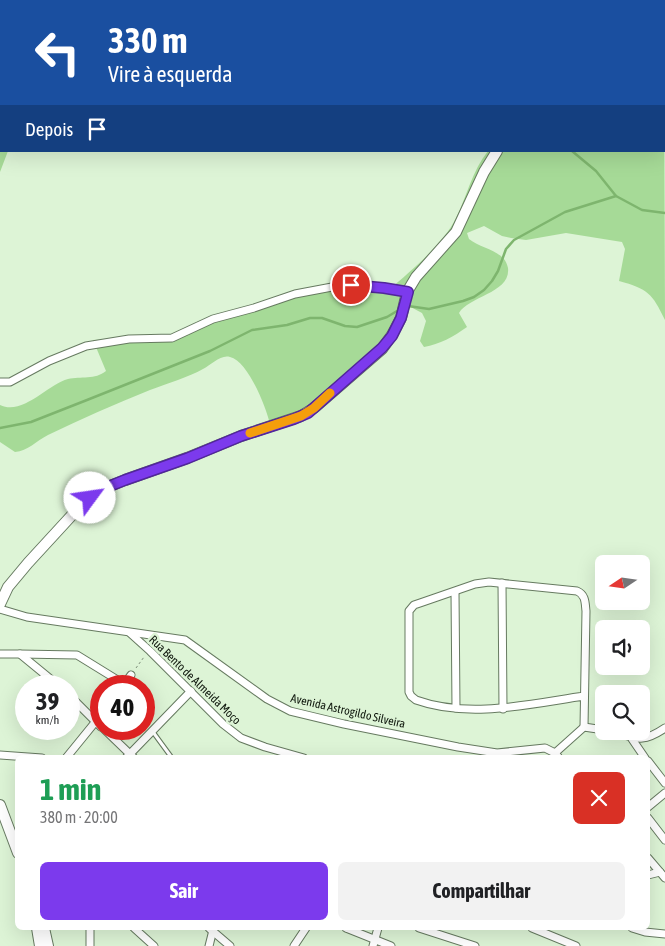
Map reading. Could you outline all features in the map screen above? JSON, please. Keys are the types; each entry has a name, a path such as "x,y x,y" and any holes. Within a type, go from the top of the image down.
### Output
{"street":[{"path":"0,604 8,586 28,563 73,514 101,492 125,480 188,458 241,436 294,419 314,408 382,348 392,336 401,318 408,292 420,270 456,232 484,172 496,152"},
{"path":"0,382 6,383 49,361 86,346 129,339 172,338 213,319 295,294 351,285 408,292"},
{"path":"502,583 504,709"},
{"path":"557,755 584,727 586,611 584,595 577,591 502,583 475,584 414,605 409,611 410,696 421,702 456,708 504,709 584,696"},
{"path":"455,592 456,708"},
{"name":"Avenida Astrogildo Silveira","path":"0,609 27,617 185,640 267,699 290,710 344,724 497,753 510,755 545,748 557,755"},
{"name":"Rua Bento de Almeida Moço","path":"129,632 223,724 241,738 293,755"},
{"path":"0,654 52,653 77,655 108,675"},
{"path":"20,654 46,675"},
{"path":"155,729 191,691"},
{"path":"80,706 90,716"},
{"path":"584,727 595,729"},
{"path":"650,737 665,728"},
{"path":"69,755 90,735"},
{"path":"114,740 129,755"},
{"path":"131,755 145,740"},
{"path":"633,740 641,755"},
{"path":"0,755 15,756"},
{"path":"650,765 665,781"},
{"path":"650,805 665,793"},
{"path":"0,805 15,838"},
{"path":"650,821 665,840"},
{"path":"650,860 662,875"},
{"path":"37,930 40,946"},
{"path":"44,930 48,946"},
{"path":"90,930 90,946"},
{"path":"136,930 154,946"},
{"path":"209,946 212,930"},
{"path":"213,930 230,946"},
{"path":"294,946 305,930"},
{"path":"350,930 374,943 391,946"},
{"path":"374,943 377,930"},
{"path":"425,930 475,946"},
{"path":"537,930 576,946"},
{"path":"638,930 665,934"}],"lane":[{"path":"155,736 170,755"}],"path":[{"path":"131,675 150,651"}],"green space":[{"path":"0,152 8,152 0,172"},
{"path":"487,152 664,152 665,320 648,293 619,281 625,249 622,242 566,233 526,240 502,236 484,226 467,233 469,239 503,258 508,268 507,276 496,289 471,302 459,313 467,327 446,340 424,347 420,341 426,321 422,313 405,304 395,330 312,408 270,424 265,407 250,375 237,360 227,356 191,375 137,395 73,423 48,435 24,450 15,452 0,442 0,405 18,406 60,382 68,379 93,377 106,371 93,340 177,336 220,319 299,294 355,286 390,289 444,237 460,210 482,159"}],"waterway":[{"path":"573,152 596,171 616,196 642,210 665,213"},
{"path":"408,306 429,309 474,297 492,281 506,249 514,240 565,212 616,196"},
{"path":"0,428 31,422 210,351 252,330 287,325 310,318 322,318 345,326 357,327 387,317 397,311"}],"slow traffic":[{"path":"250,433 301,416 314,408 330,393"}],"route":[{"path":"90,498 110,486 188,458 241,436 294,419 314,408 382,348 392,336 401,318 408,292 351,285"}]}
